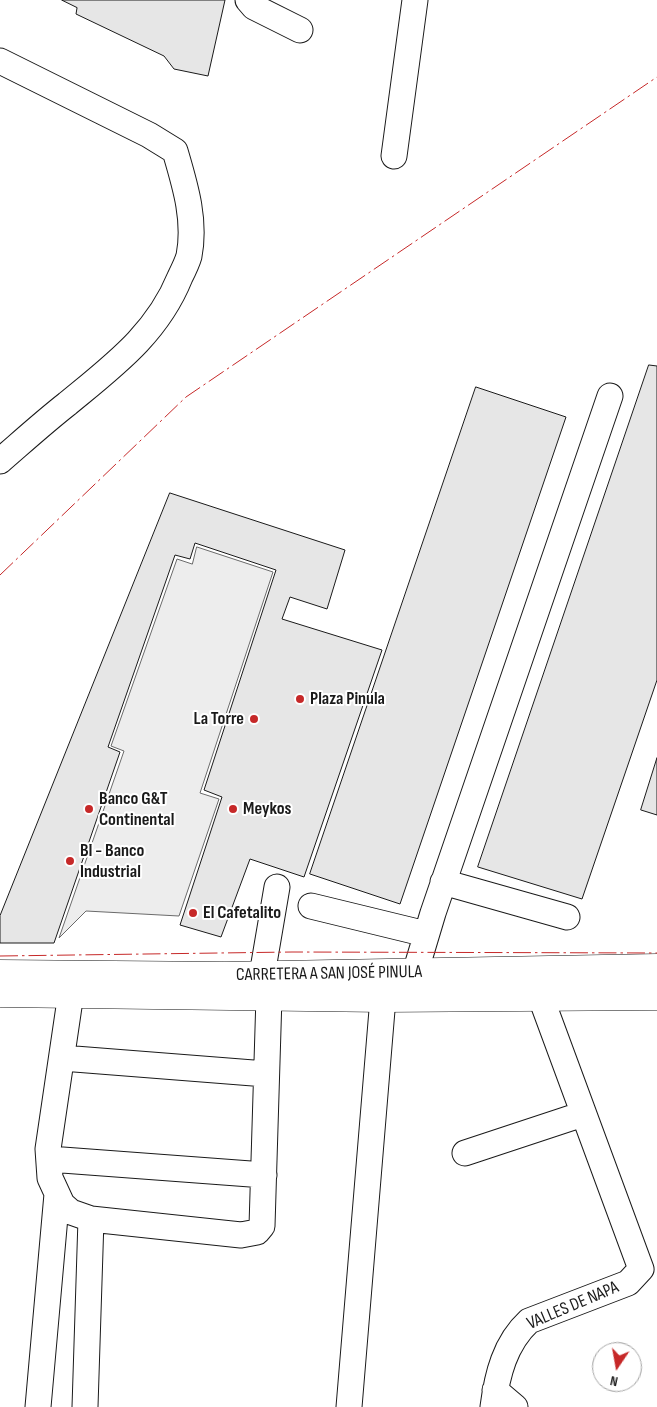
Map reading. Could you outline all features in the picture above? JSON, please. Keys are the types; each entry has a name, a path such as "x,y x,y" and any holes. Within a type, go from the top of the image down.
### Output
{"main road":[{"name":"CARRETERA A SAN JOSÉ PINULA","path":"0,993 71,993 265,986 414,974 657,968"},
{"name":"CARRETERA A SAN JOSÉ PINULA","path":"0,974 265,986 383,998 657,996"}],"street":[{"path":"248,0 254,7 300,30"},
{"path":"394,156 415,0"},
{"path":"0,61 149,135 175,151 188,197 190,228 188,257 171,300 156,322 134,347 0,461"},
{"path":"414,974 443,882 610,396"},
{"path":"443,882 567,917"},
{"path":"71,993 48,1149 50,1178 62,1204 71,1212 91,1219 241,1235 257,1232 262,1226 264,1175 265,986 277,887"},
{"path":"310,906 426,934"},
{"path":"349,1407 383,998"},
{"name":"VALLES DE NAPA","path":"515,1407 494,1398 506,1352 516,1332 529,1321 628,1283 641,1269 541,998"},
{"path":"62,1058 266,1074"},
{"path":"465,1153 583,1114"},
{"path":"48,1159 264,1175"},
{"path":"38,1407 57,1194"},
{"path":"85,1407 91,1219"}],"shaded area":[{"path":"197,547 273,572 200,793 219,799 179,916 86,911 59,938 124,751 111,746 177,559 192,564"}],"building":[{"path":"62,0 225,0 208,76 174,69 164,56 76,14 77,8"},
{"path":"649,365 657,366 657,680 582,899 478,867"},
{"path":"476,387 566,417 400,904 310,874"},
{"name":"Plaza Pinula","path":"170,493 345,550 327,609 290,597 282,619 382,650 304,877 250,859 221,937 180,925 222,797 204,790 276,570 195,543 190,559 175,555 108,747 120,752 54,943 0,943 0,916"},
{"path":"657,758 657,815 641,810"}],"power":[{"path":"0,575 186,397 657,77"},
{"path":"0,956 292,952 657,953"}],"place":[{"name":"Plaza Pinula","path":"300,699"},
{"name":"La Torre","path":"254,719"},
{"name":"Banco G&T Continental","path":"89,809"},
{"name":"Meykos","path":"233,809"},
{"name":"BI - Banco Industrial","path":"70,861"},
{"name":"El Cafetalito","path":"193,913"}]}
